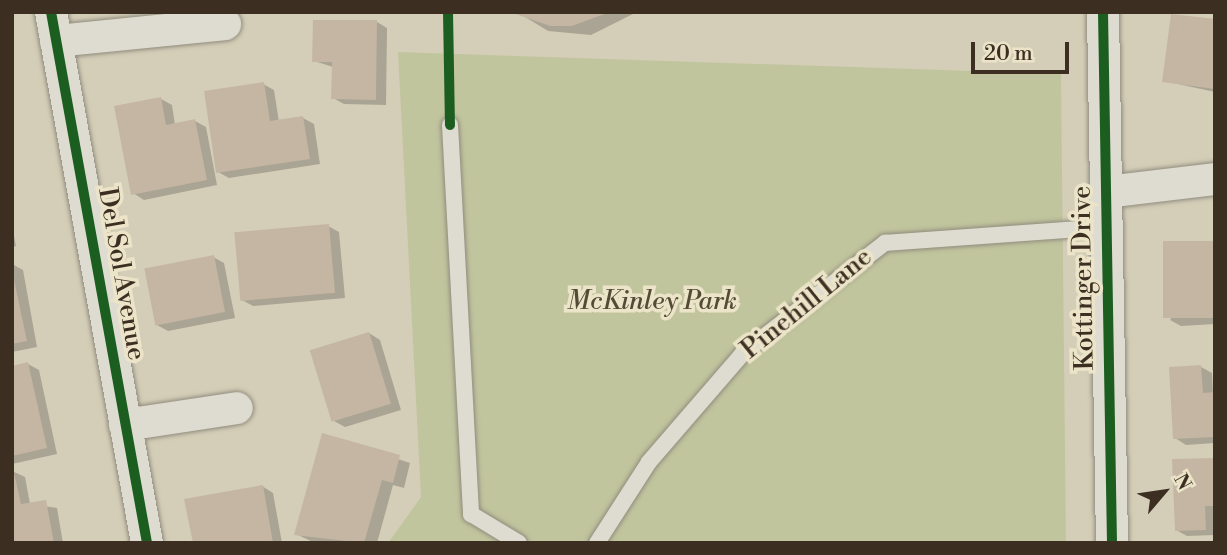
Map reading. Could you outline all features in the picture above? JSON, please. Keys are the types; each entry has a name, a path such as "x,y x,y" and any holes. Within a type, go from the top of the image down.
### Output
{"street":[{"name":"Kottinger Drive","path":"1103,12 1112,543"},
{"path":"54,26 225,24"},
{"name":"Del Sol Avenue","path":"54,26 147,543"},
{"path":"1106,192 1215,179"},
{"path":"125,425 237,408"}],"lane":[{"path":"450,125 471,514 519,543"},
{"name":"Pinehill Lane","path":"597,543 649,462 743,353 885,243 1106,227"}],"green space":[{"name":"McKinley Park","path":"398,52 1061,74 1066,543 388,543 421,497"}],"building":[{"path":"510,12 610,12 572,26 550,26"},
{"path":"1171,14 1215,19 1215,89 1162,82"},
{"path":"313,20 377,20 376,100 331,99 332,62 312,62"},
{"path":"264,82 270,121 303,116 310,159 216,173 204,91"},
{"path":"161,97 166,125 195,119 207,180 131,195 114,106"},
{"path":"329,224 335,293 240,301 234,232"},
{"path":"1163,241 1215,241 1215,318 1163,318"},
{"path":"214,255 225,312 155,325 144,269"},
{"path":"12,270 27,341 12,344"},
{"path":"369,332 391,404 332,422 310,350"},
{"path":"28,362 47,448 12,456 12,366"},
{"path":"1201,365 1203,393 1215,392 1215,437 1173,439 1169,367"},
{"path":"322,433 400,455 393,483 382,480 364,543 294,535"},
{"path":"1215,458 1215,506 1205,506 1206,530 1175,531 1172,459"},
{"path":"12,464 21,504 46,500 54,543 12,543"},
{"path":"263,485 273,543 193,543 184,499"}],"cycle path":[{"path":"51,12 147,543"},
{"path":"448,12 450,125"},
{"path":"1103,12 1112,543"}]}
